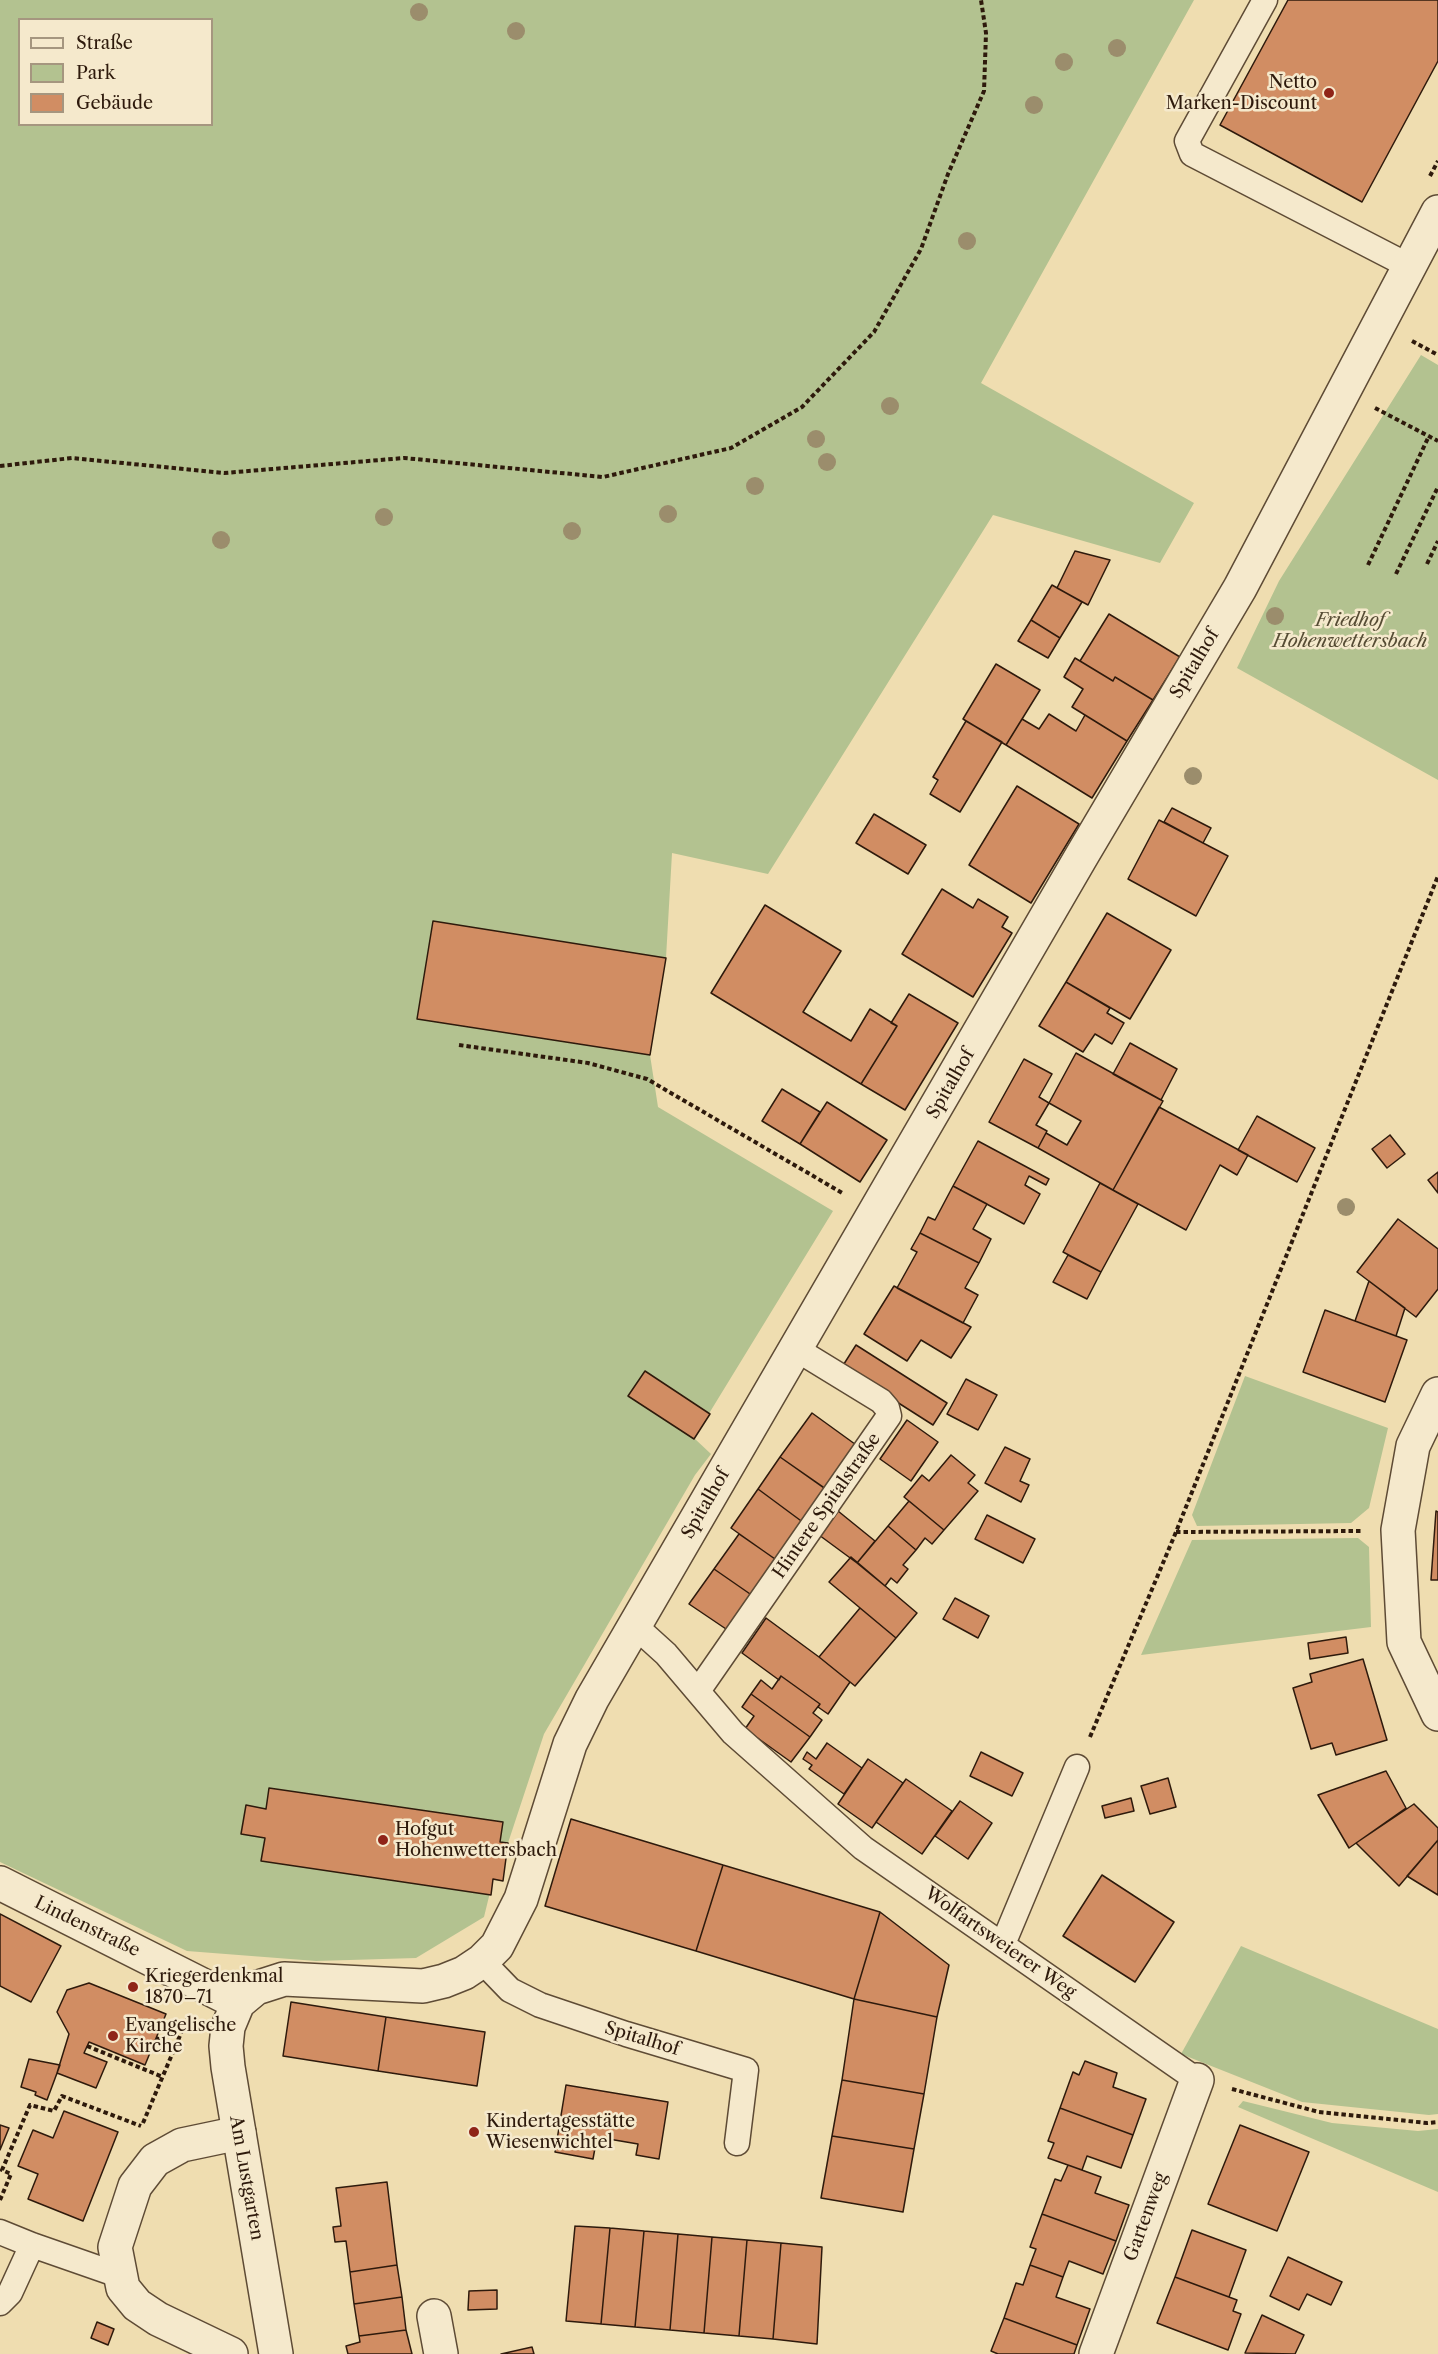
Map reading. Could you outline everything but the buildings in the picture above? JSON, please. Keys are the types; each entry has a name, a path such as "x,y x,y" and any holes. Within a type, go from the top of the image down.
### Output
{"street":[{"name":"Spitalhof","path":"238,2003 256,1988 284,1979 423,1986 444,1981 464,1972 482,1961 497,1946 511,1922 531,1869 570,1744 592,1699 1081,857 1240,588 1438,212"},
{"path":"1438,1394 1413,1446 1398,1530 1404,1642 1438,1714"},
{"name":"Lindenstraße","path":"0,1883 238,2003"},
{"name":"Am Lustgarten","path":"238,2003 228,2027 226,2046 276,2354"},
{"name":"Gartenweg","path":"1096,2354 1197,2080"},
{"path":"231,2354 158,2319 137,2305 123,2288 115,2247 135,2186 155,2160 182,2145 239,2133"},
{"path":"434,2316 441,2354"}],"lane":[{"path":"1265,0 1187,141 1192,154 1409,266"},
{"name":"Hintere Spitalstraße","path":"698,1691 889,1416 887,1408 881,1401 796,1349"},
{"name":"Wolfartsweierer Weg","path":"634,1625 666,1654 733,1733 863,1848 1197,2080"},
{"path":"1003,1944 1077,1767"},
{"name":"Spitalhof","path":"482,1961 510,1990 540,2005 746,2070 737,2143"},
{"path":"0,2232 121,2276"},
{"path":"0,2303 10,2293 32,2245"}],"path":[{"path":"0,466 72,458 224,473 404,458 603,477 731,448 802,407 874,332 921,249 948,174 984,91 986,33 981,0"},
{"path":"1344,393 1438,441"},
{"path":"1368,565 1429,436"},
{"path":"1396,574 1438,487"},
{"path":"1427,564 1438,540"},
{"path":"1077,1767 1176,1532 1438,876"},
{"path":"459,1045 588,1063 647,1079 876,1213"},
{"path":"1176,1532 1398,1530"},
{"path":"0,2200 11,2174 2,2170 30,2105 54,2111 62,2096 141,2127 202,1984"},
{"path":"156,2038 176,2046"},
{"path":"87,2046 162,2077"},
{"path":"1197,2080 1320,2112 1427,2123 1438,2122"}],"green space":[{"path":"0,0 1194,0 981,383 1194,503 1160,563 993,515 768,874 672,853 666,958 650,1055 658,1107 833,1211 694,1438 711,1454 695,1475 544,1734 508,1843 503,1881 493,1880 484,1917 416,1958 316,1961 187,1951 0,1862"},
{"name":"Friedhof Hohenwettersbach","path":"1421,355 1438,365 1438,780 1237,668 1279,581"},
{"path":"1245,1376 1388,1428 1369,1508 1351,1523 1197,1526 1192,1515"},
{"path":"1358,1538 1369,1547 1371,1627 1141,1655 1192,1540"},
{"path":"1241,1946 1438,2029 1438,2114 1302,2102 1181,2054"},
{"path":"1243,2101 1332,2123 1418,2131 1438,2129 1438,2192 1238,2107"}],"place":[{"name":"Netto Marken-Discount","path":"1329,93"},
{"name":"Hofgut Hohenwettersbach","path":"383,1840"},
{"name":"Kriegerdenkmal 1870–71","path":"133,1987"},
{"name":"Evangelische Kirche","path":"113,2036"},
{"name":"Kindertagesstätte Wiesenwichtel","path":"474,2132"}]}
